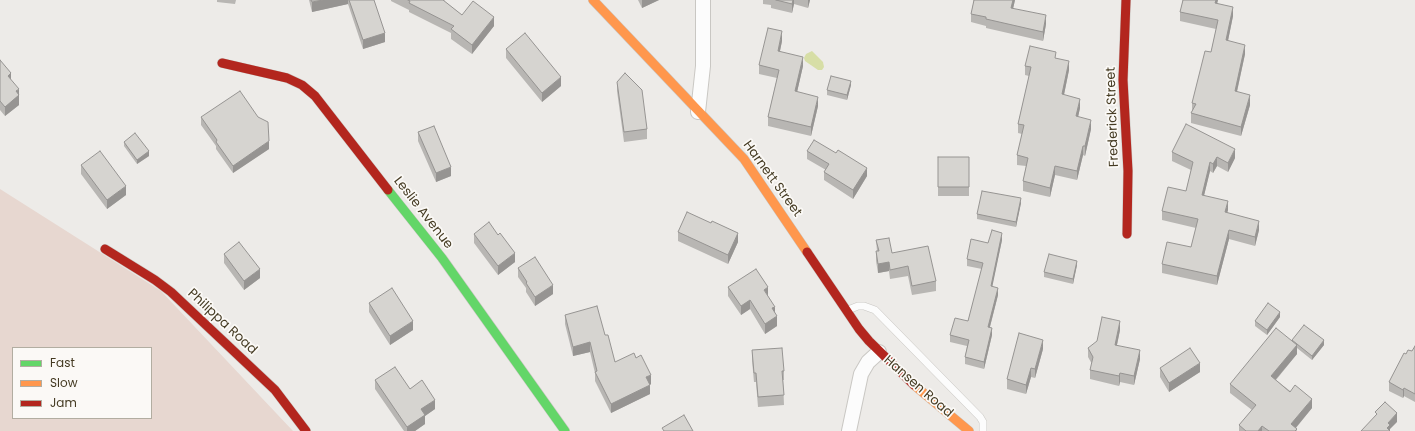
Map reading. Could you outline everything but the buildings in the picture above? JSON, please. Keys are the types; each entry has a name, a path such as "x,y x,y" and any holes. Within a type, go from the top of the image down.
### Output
{"street":[{"name":"Harnett Street","path":"593,0 698,112 735,149 753,171 846,311 879,352"},
{"path":"698,112 702,66 703,0"},
{"name":"Frederick Street","path":"1126,0 1123,80 1128,171 1127,234"},
{"name":"Leslie Avenue","path":"222,63 287,78 302,84 314,96 442,258 565,431"},
{"name":"Philippa Road","path":"104,249 155,280 195,314 275,390 306,431"},
{"name":"Hansen Road","path":"849,431 861,374 868,362 879,352 902,375 969,431"}],"lane":[{"path":"846,311 858,306 864,306 875,310 980,417 983,422 983,431"}],"shaded area":[{"path":"812,51 823,62 824,67 822,70 818,70 805,61 804,58 806,54"},
{"path":"0,189 161,291 293,431 0,431"}],"traffic: fast":[{"path":"388,190 442,258 565,431"}],"traffic: slow":[{"path":"593,0 744,159 807,252"},
{"path":"914,385 969,431"}],"traffic: jam":[{"path":"1126,0 1123,80 1128,171 1127,234"},
{"path":"222,63 287,78 302,85 315,96 388,190"},
{"path":"105,249 155,280 171,292 275,390 306,431"},
{"path":"807,252 859,329 869,341 914,385"}]}
